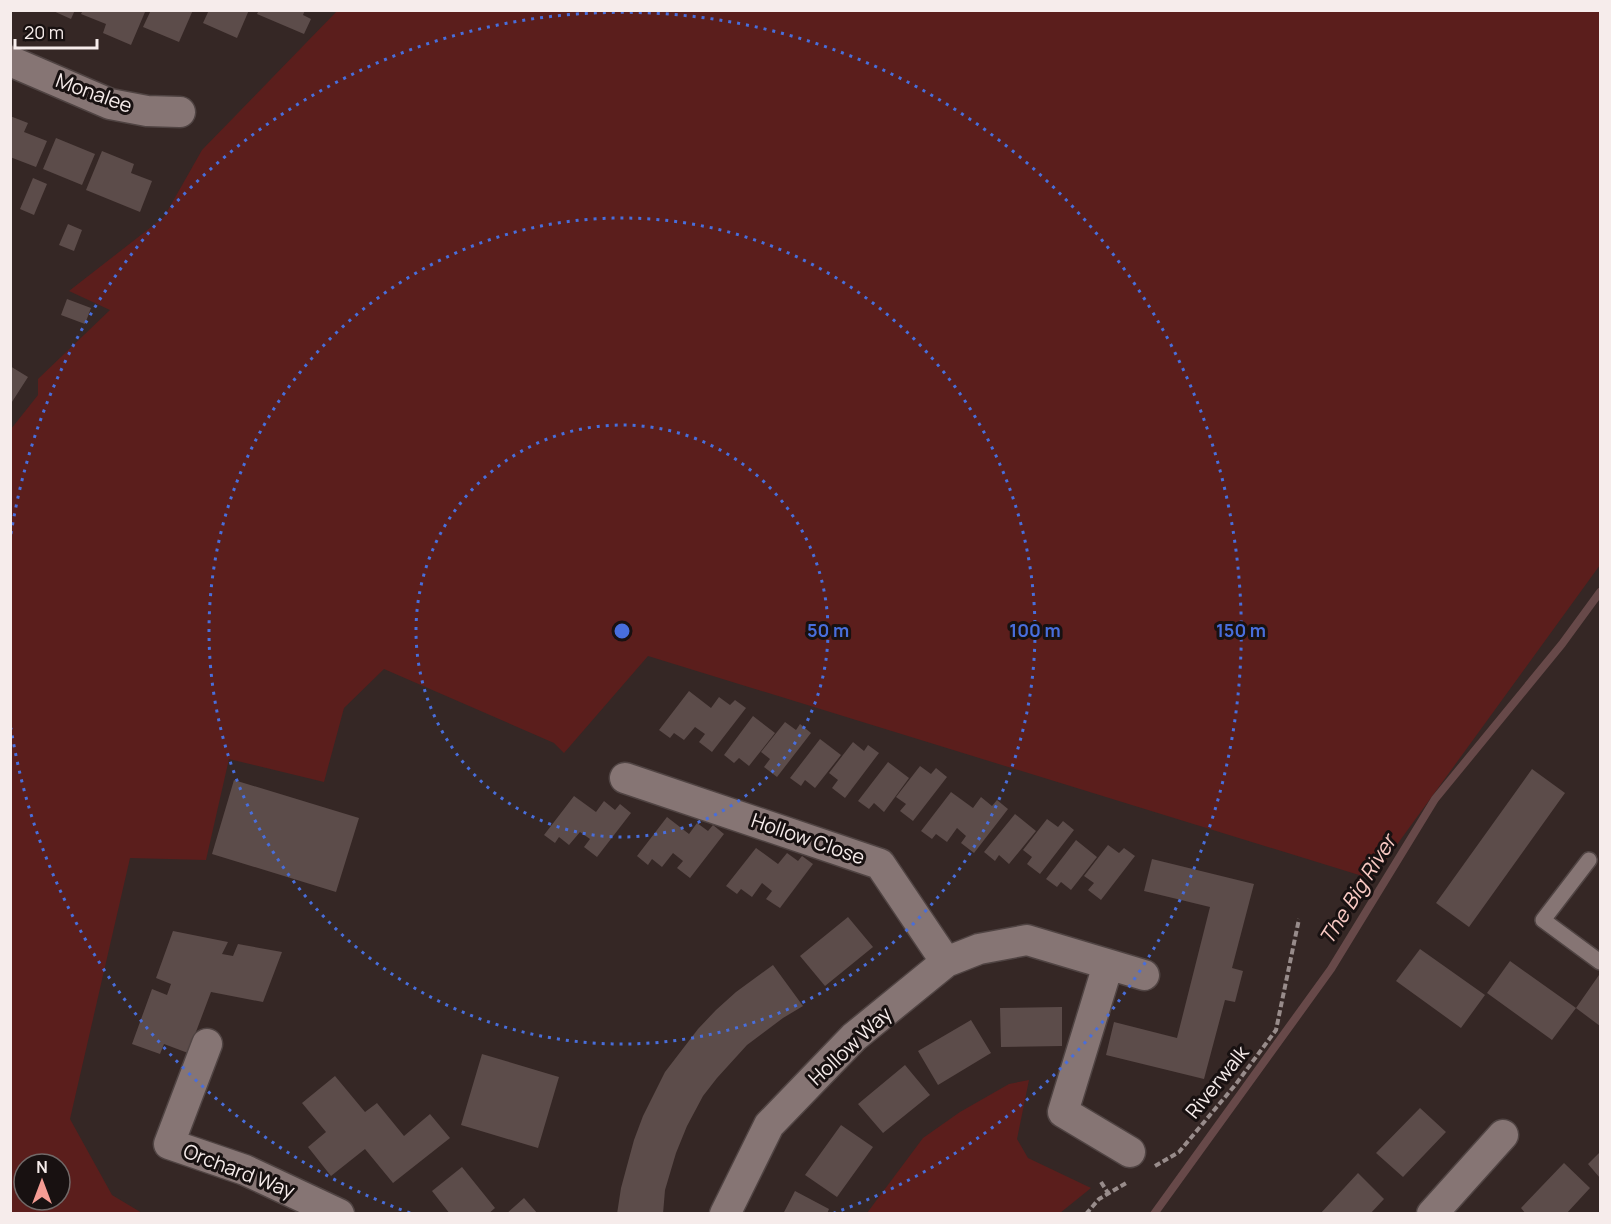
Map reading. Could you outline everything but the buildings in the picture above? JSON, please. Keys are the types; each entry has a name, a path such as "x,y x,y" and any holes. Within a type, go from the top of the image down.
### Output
{"street":[{"name":"Monalee","path":"10,61 110,104 147,111 180,112"},
{"name":"Hollow Close","path":"625,778 880,864 945,962"},
{"name":"Hollow Way","path":"725,1214 769,1125 855,1037 945,962 979,949 1027,940 1108,965"},
{"path":"1139,1161 1063,1112 1108,965 1144,975"},
{"name":"Orchard Way","path":"207,1044 169,1144 245,1170 339,1214"},
{"path":"1432,1214 1503,1135"}],"lane":[{"path":"1589,860 1543,920 1600,962"}],"path":[{"name":"Riverwalk","path":"1139,1161 1179,1152 1236,1084 1276,1030 1299,919"},
{"path":"1101,1182 1108,1194"},
{"path":"1086,1214 1099,1198 1128,1182"}],"shaded area":[{"path":"338,10 1600,11 1600,565 1372,879 648,656 564,753 554,743 384,669 344,708 324,782 229,759 206,860 130,858 70,1119 112,1195 142,1213 11,1213 11,429 38,395 38,379 110,310 69,291 164,217 202,150"},
{"path":"1029,1080 1017,1139 1028,1158 1091,1188 1060,1213 867,1213 923,1138 960,1112 1009,1084"}],"waterway":[{"name":"The Big River","path":"1154,1214 1331,969 1435,799 1562,644 1600,592"}]}
